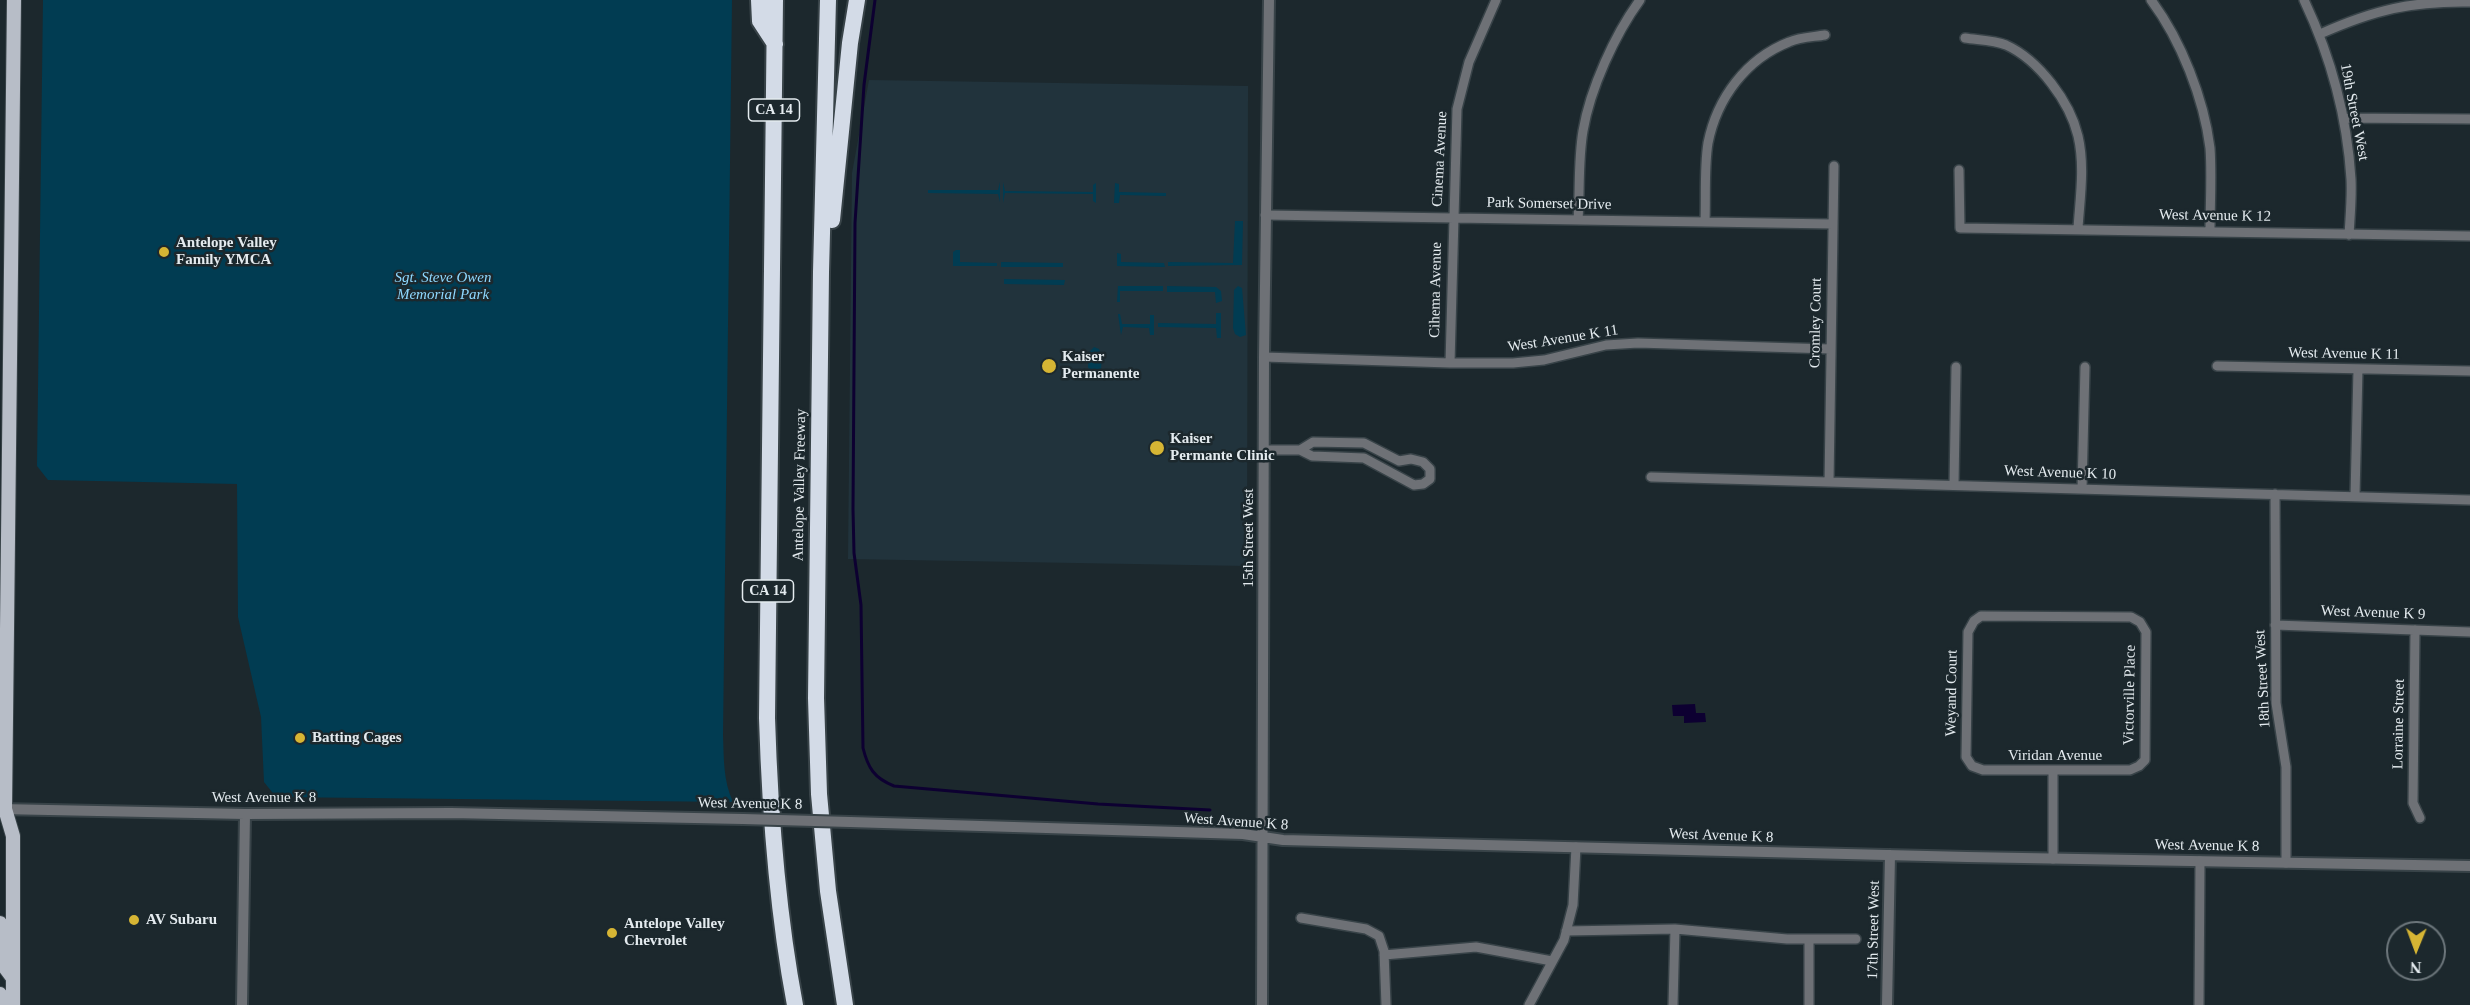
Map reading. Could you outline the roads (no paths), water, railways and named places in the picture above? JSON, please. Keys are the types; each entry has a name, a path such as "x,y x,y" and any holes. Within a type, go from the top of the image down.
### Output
{"highway":[{"path":"759,0 760,21 775,44"},
{"name":"Antelope Valley Freeway","path":"775,0 766,718 776,880 795,1005"},
{"name":"Antelope Valley Freeway","path":"828,0 821,272 816,698 819,794 828,891 845,1005"},
{"path":"821,272 831,227 850,43 857,0"}],"main road":[{"path":"13,1005 13,836 2,813 14,0"},
{"path":"0,924 4,966 13,979"},
{"path":"0,994 2,1005"}],"street":[{"name":"15th Street West","path":"1262,1005 1264,357 1269,0"},
{"name":"Cinema Avenue","path":"1452,218 1457,109 1469,62 1496,0"},
{"path":"1578,220 1583,131 1601,72 1626,21 1640,0"},
{"path":"2151,0 2168,22 2197,90 2210,148 2210,231"},
{"name":"19th Street West","path":"2304,0 2320,34 2335,78 2343,118 2351,180 2349,235"},
{"path":"2320,34 2389,8 2431,1 2470,2"},
{"path":"1705,222 1708,146 1713,123 1725,95 1766,53 1791,41 1825,34"},
{"path":"1965,38 2005,45 2034,63 2053,85 2078,136 2082,171 2078,228"},
{"path":"2343,118 2470,119"},
{"name":"Cromley Court","path":"1829,482 1834,166"},
{"name":"West Avenue K 12","path":"1959,170 1960,228 2078,228 2470,236"},
{"name":"Park Somerset Drive","path":"1265,214 1833,224"},
{"name":"Cihema Avenue","path":"1450,363 1452,218"},
{"name":"West Avenue K 11","path":"1264,357 1513,363 1544,360 1606,345 1830,349"},
{"name":"West Avenue K 11","path":"2217,366 2470,371"},
{"path":"1954,485 1956,367"},
{"path":"2082,489 2085,367"},
{"path":"2355,496 2358,369"},
{"path":"1264,450 1300,450 1312,456 1364,458 1414,485 1424,484 1430,474 1423,462 1411,459 1399,461 1364,443 1313,442 1300,450"},
{"path":"1394,476 1399,461"},
{"name":"West Avenue K 10","path":"1651,477 2469,500"},
{"name":"18th Street West","path":"2275,494 2276,703 2286,767 2286,863"},
{"name":"Victorville Place","path":"1974,621 1981,616 2131,617 2140,622 2146,632 2146,644 2145,760 2139,766"},
{"name":"Weyand Court","path":"1972,766 1966,757 1968,632 1974,621"},
{"name":"West Avenue K 9","path":"2275,625 2470,632"},
{"name":"Lorraine Street","path":"2415,630 2413,803 2420,818"},
{"name":"Viridan Avenue","path":"1972,766 1983,770 2053,772 2130,770 2139,766"},
{"path":"2053,772 2053,859"},
{"name":"West Avenue K 8","path":"2,813 451,813 743,819 1243,834 1283,840 2053,859 2470,866"},
{"path":"242,1005 245,814"},
{"path":"1529,1005 1564,940 1573,905 1576,847"},
{"name":"17th Street West","path":"1887,1005 1890,855"},
{"path":"2199,1005 2200,861"},
{"path":"1301,918 1366,928 1379,936 1384,955 1386,1005"},
{"path":"1566,931 1675,929 1752,937 1856,939"},
{"path":"1672,1005 1675,929"},
{"path":"1809,939 1809,1005"},
{"path":"1384,955 1476,947 1552,961"}],"waterway":[{"path":"875,0 864,85 855,223 853,509 854,553 861,605 863,748 867,761 881,780 894,786 1098,804 1210,810"}],"place":[{"name":"Antelope Valley Family YMCA","path":"164,252"},
{"name":"Kaiser Permanente","path":"1049,366"},
{"name":"Kaiser Permante Clinic","path":"1157,448"},
{"name":"Batting Cages","path":"300,738"},
{"name":"AV Subaru","path":"134,920"},
{"name":"Antelope Valley Chevrolet","path":"612,933"}],"park label":[{"name":"Sgt. Steve Owen Memorial Park","path":"443,286"}]}
